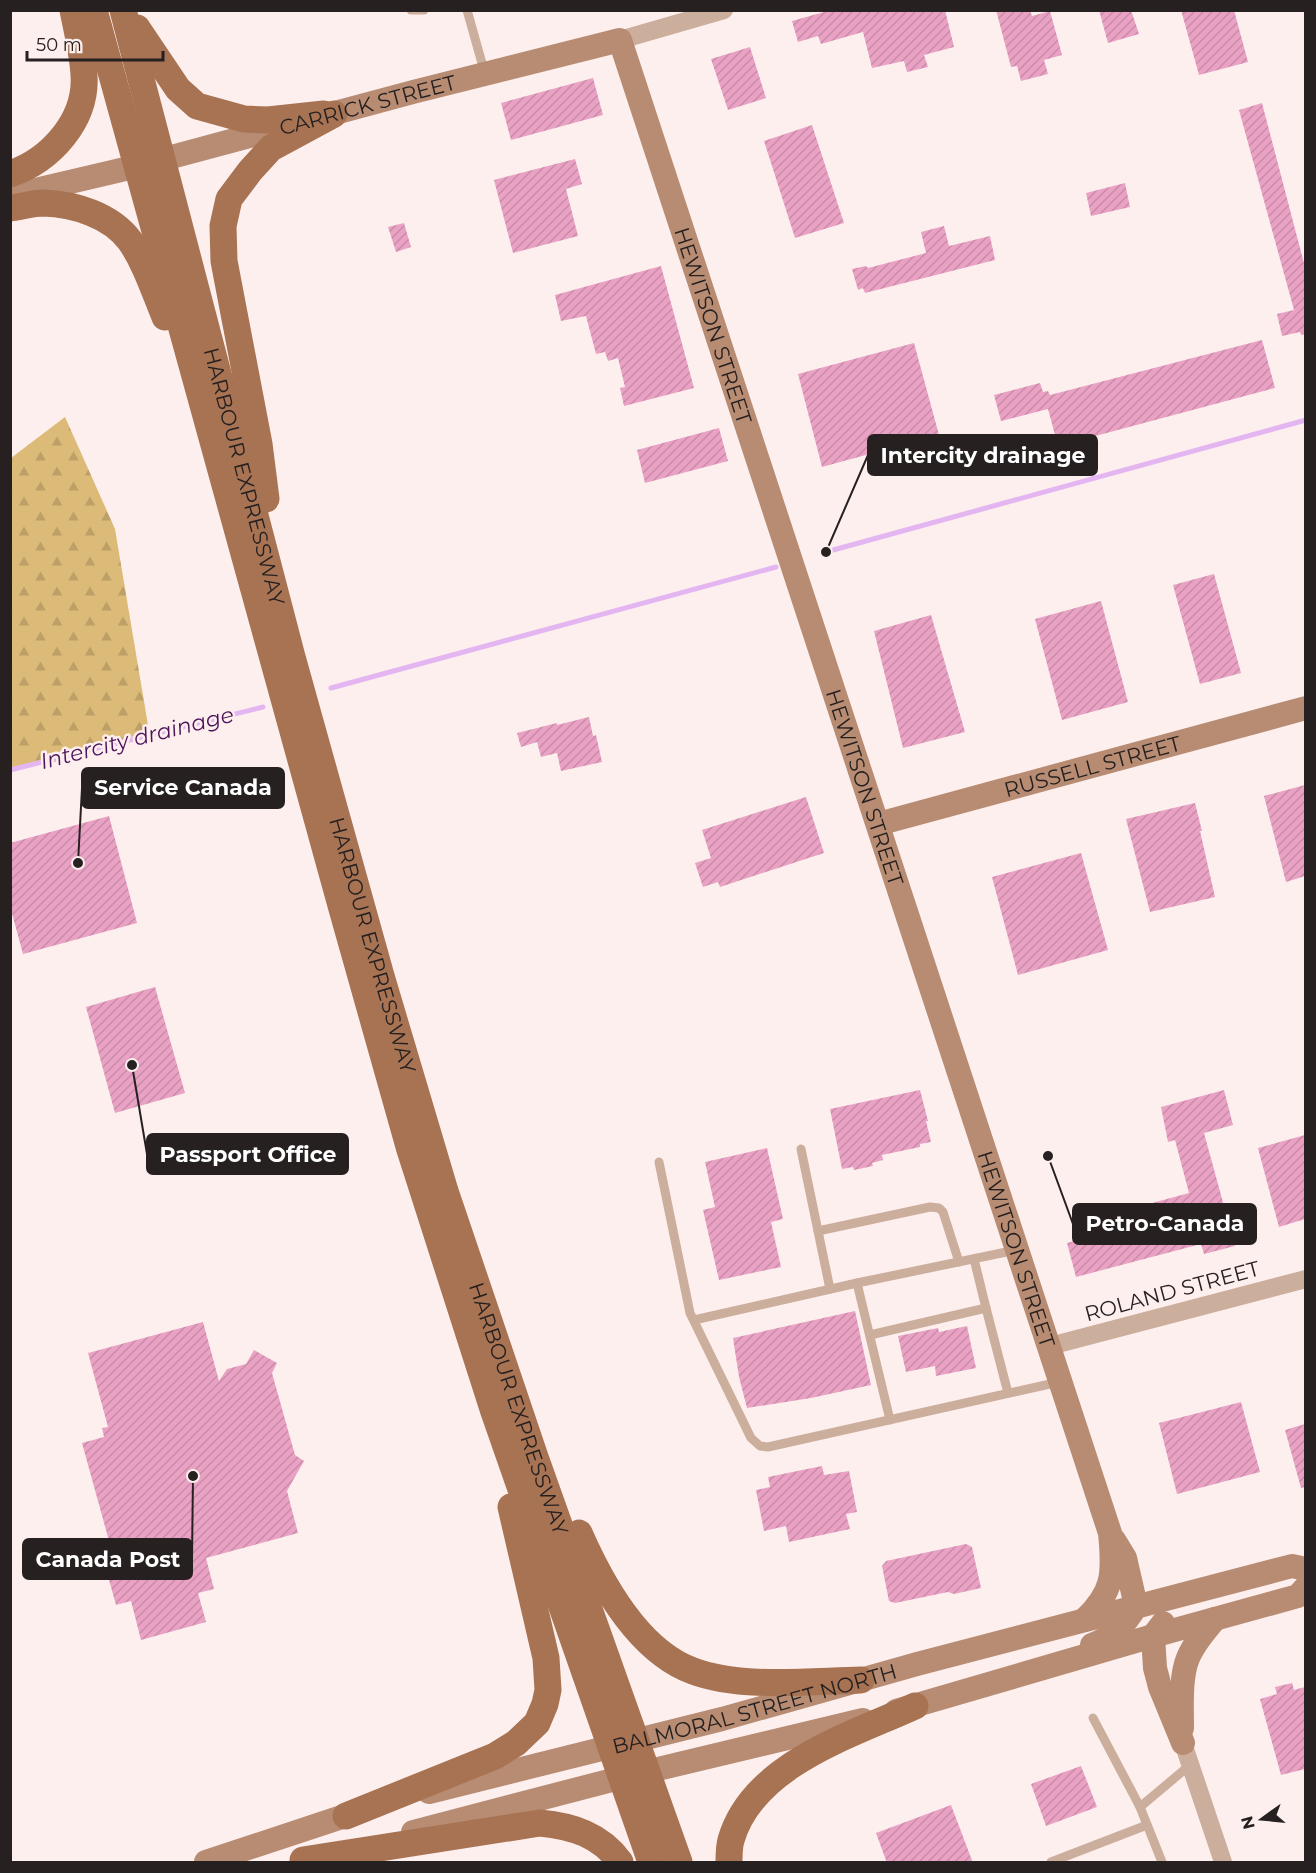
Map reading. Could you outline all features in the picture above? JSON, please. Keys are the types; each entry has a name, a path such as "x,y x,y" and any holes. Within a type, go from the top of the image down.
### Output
{"main road":[{"path":"10,174 49,152 68,131 81,106 85,76 73,10"},
{"name":"HARBOUR EXPRESSWAY","path":"94,10 151,163 381,976 445,1191 508,1378 623,1744 620,1778 651,1863"},
{"path":"125,10 178,89 197,106 244,119 268,120 334,114"},
{"name":"HARBOUR EXPRESSWAY","path":"125,10 151,163 218,456 404,1128 469,1334 623,1744 647,1772 679,1863"},
{"name":"CARRICK STREET","path":"10,196 151,163 620,40"},
{"name":"HEWITSON STREET","path":"620,40 1110,1533"},
{"path":"285,631 258,444 224,261 223,226 229,200 250,171 271,148 334,114"},
{"path":"10,208 42,203 87,210 113,223 130,241 152,284 218,456"},
{"name":"RUSSELL STREET","path":"878,824 1305,708"},
{"path":"346,1816 495,1756 516,1743 537,1723 545,1704 548,1690 546,1658 469,1334"},
{"path":"508,1378 592,1562 618,1605 648,1641 666,1657 692,1671 738,1680 861,1680"},
{"path":"974,1689 1104,1641 1119,1630 1136,1606 1125,1558 1110,1533"},
{"path":"1083,1620 1099,1605 1108,1589 1113,1563 1110,1533"},
{"name":"BALMORAL STREET NORTH","path":"206,1863 379,1805 722,1719 1083,1620 1292,1566 1305,1569"},
{"path":"1186,1754 1160,1687 1155,1668 1153,1636 1176,1612 1305,1575"},
{"name":"BALMORAL STREET NORTH","path":"298,1862 620,1778 915,1706 1298,1596 1305,1587"},
{"path":"1186,1754 1182,1701 1187,1659 1198,1640 1215,1619"},
{"path":"729,1863 731,1841 739,1820 754,1798 776,1776 818,1750 915,1706"},
{"path":"298,1862 540,1823 566,1826 592,1836 620,1863"}],"street":[{"name":"CARRICK STREET","path":"620,40 723,10"},
{"name":"ROLAND STREET","path":"1050,1346 1305,1279"},
{"path":"1186,1754 1223,1863"}],"lane":[{"path":"411,10 424,10"},
{"path":"467,10 485,74"},
{"path":"801,1149 830,1289"},
{"path":"659,1162 690,1313 751,1438 760,1446 768,1447 1061,1382"},
{"path":"818,1231 930,1207 939,1208 944,1212 959,1262"},
{"path":"694,1320 1018,1249"},
{"path":"974,1259 1008,1393"},
{"path":"857,1283 890,1420"},
{"path":"870,1335 986,1308"},
{"path":"1094,1718 1140,1808 1162,1863"},
{"path":"1140,1808 1186,1754"},
{"path":"1051,1863 1147,1825"}],"green space":[{"path":"65,417 115,529 149,731 60,761 11,769 11,458"}],"building":[{"path":"831,10 945,10 954,47 924,55 928,67 907,72 904,61 872,68 863,32 821,44 818,36 798,42 792,21"},
{"path":"996,10 1030,10 1032,16 1050,11 1062,55 1044,60 1048,74 1021,81 1017,66 1011,67"},
{"path":"1099,10 1131,10 1139,34 1108,43"},
{"path":"1181,10 1234,10 1248,62 1199,75"},
{"path":"750,47 766,98 728,110 711,59"},
{"path":"593,78 603,115 511,140 501,103"},
{"path":"1262,103 1305,267 1305,334 1301,335 1300,332 1282,336 1277,314 1294,310 1239,110"},
{"path":"812,125 844,223 795,238 764,141"},
{"path":"575,159 582,184 566,189 578,236 513,253 494,180"},
{"path":"1125,183 1130,207 1091,216 1086,193"},
{"path":"404,223 411,247 396,252 388,227"},
{"path":"944,226 949,246 990,236 995,260 865,293 863,288 858,290 852,269 866,266 868,268 926,253 921,232"},
{"path":"661,266 694,388 624,406 620,388 625,387 618,358 608,361 605,352 596,354 586,316 561,321 555,295"},
{"path":"1262,340 1275,388 1058,446 1048,409 1001,421 994,395 1040,383 1043,392 1048,391 1050,395"},
{"path":"914,343 939,435 822,467 798,374"},
{"path":"719,428 728,461 645,483 637,450"},
{"path":"1214,574 1241,673 1200,684 1173,585"},
{"path":"1101,601 1128,702 1062,720 1035,619"},
{"path":"931,615 965,732 903,748 874,631"},
{"path":"589,717 602,762 561,771 557,753 541,757 537,742 521,747 517,733"},
{"path":"1305,785 1305,876 1286,882 1264,796"},
{"path":"806,797 824,853 720,887 718,882 703,887 695,863 711,858 702,830"},
{"path":"1195,803 1215,897 1150,912 1126,819"},
{"path":"109,816 137,923 23,954 10,906 10,843"},
{"path":"1081,853 1108,950 1018,975 992,877"},
{"path":"155,987 185,1093 115,1113 86,1007"},
{"path":"920,1090 931,1142 920,1144 920,1147 882,1155 883,1160 872,1163 873,1166 854,1170 853,1167 842,1169 830,1109"},
{"path":"1224,1090 1233,1125 1204,1133 1235,1246 1204,1254 1201,1244 1076,1277 1067,1243 1086,1238 1082,1222 1189,1193 1175,1140 1168,1142 1161,1107"},
{"path":"1305,1135 1305,1219 1279,1227 1258,1148"},
{"path":"767,1148 783,1219 771,1222 781,1267 719,1280 703,1210 715,1207 705,1162"},
{"path":"855,1311 871,1385 811,1398 747,1408 733,1338"},
{"path":"203,1322 219,1381 227,1369 246,1364 254,1350 277,1363 272,1373 295,1455 304,1461 287,1491 298,1533 206,1558 214,1589 198,1593 206,1622 141,1640 131,1601 116,1605 104,1562 114,1559 82,1443 104,1437 102,1428 108,1427 88,1353"},
{"path":"967,1326 976,1368 936,1376 935,1366 906,1372 898,1336 938,1328 939,1332"},
{"path":"1241,1402 1260,1472 1177,1494 1159,1423"},
{"path":"1305,1424 1305,1487 1301,1488 1285,1430"},
{"path":"822,1466 824,1475 849,1471 857,1512 846,1514 850,1529 789,1542 786,1526 764,1531 756,1490 770,1487 768,1477"},
{"path":"966,1544 972,1547 981,1588 895,1603 889,1601 882,1566 886,1561"},
{"path":"1292,1683 1294,1690 1305,1687 1305,1769 1281,1775 1260,1699 1277,1694 1275,1687"},
{"path":"1081,1766 1097,1807 1046,1826 1031,1784"},
{"path":"951,1805 973,1863 887,1863 876,1833"}],"waterway":[{"name":"Intercity drainage","path":"826,552 1306,420"},
{"name":"Intercity drainage","path":"331,688 776,567"},
{"name":"Intercity drainage","path":"10,770 263,707"}],"place":[{"name":"Intercity drainage","path":"826,552"},
{"name":"Service Canada","path":"78,863"},
{"name":"Passport Office","path":"132,1065"},
{"name":"Petro-Canada","path":"1048,1156"},
{"name":"Canada Post","path":"193,1476"}]}
